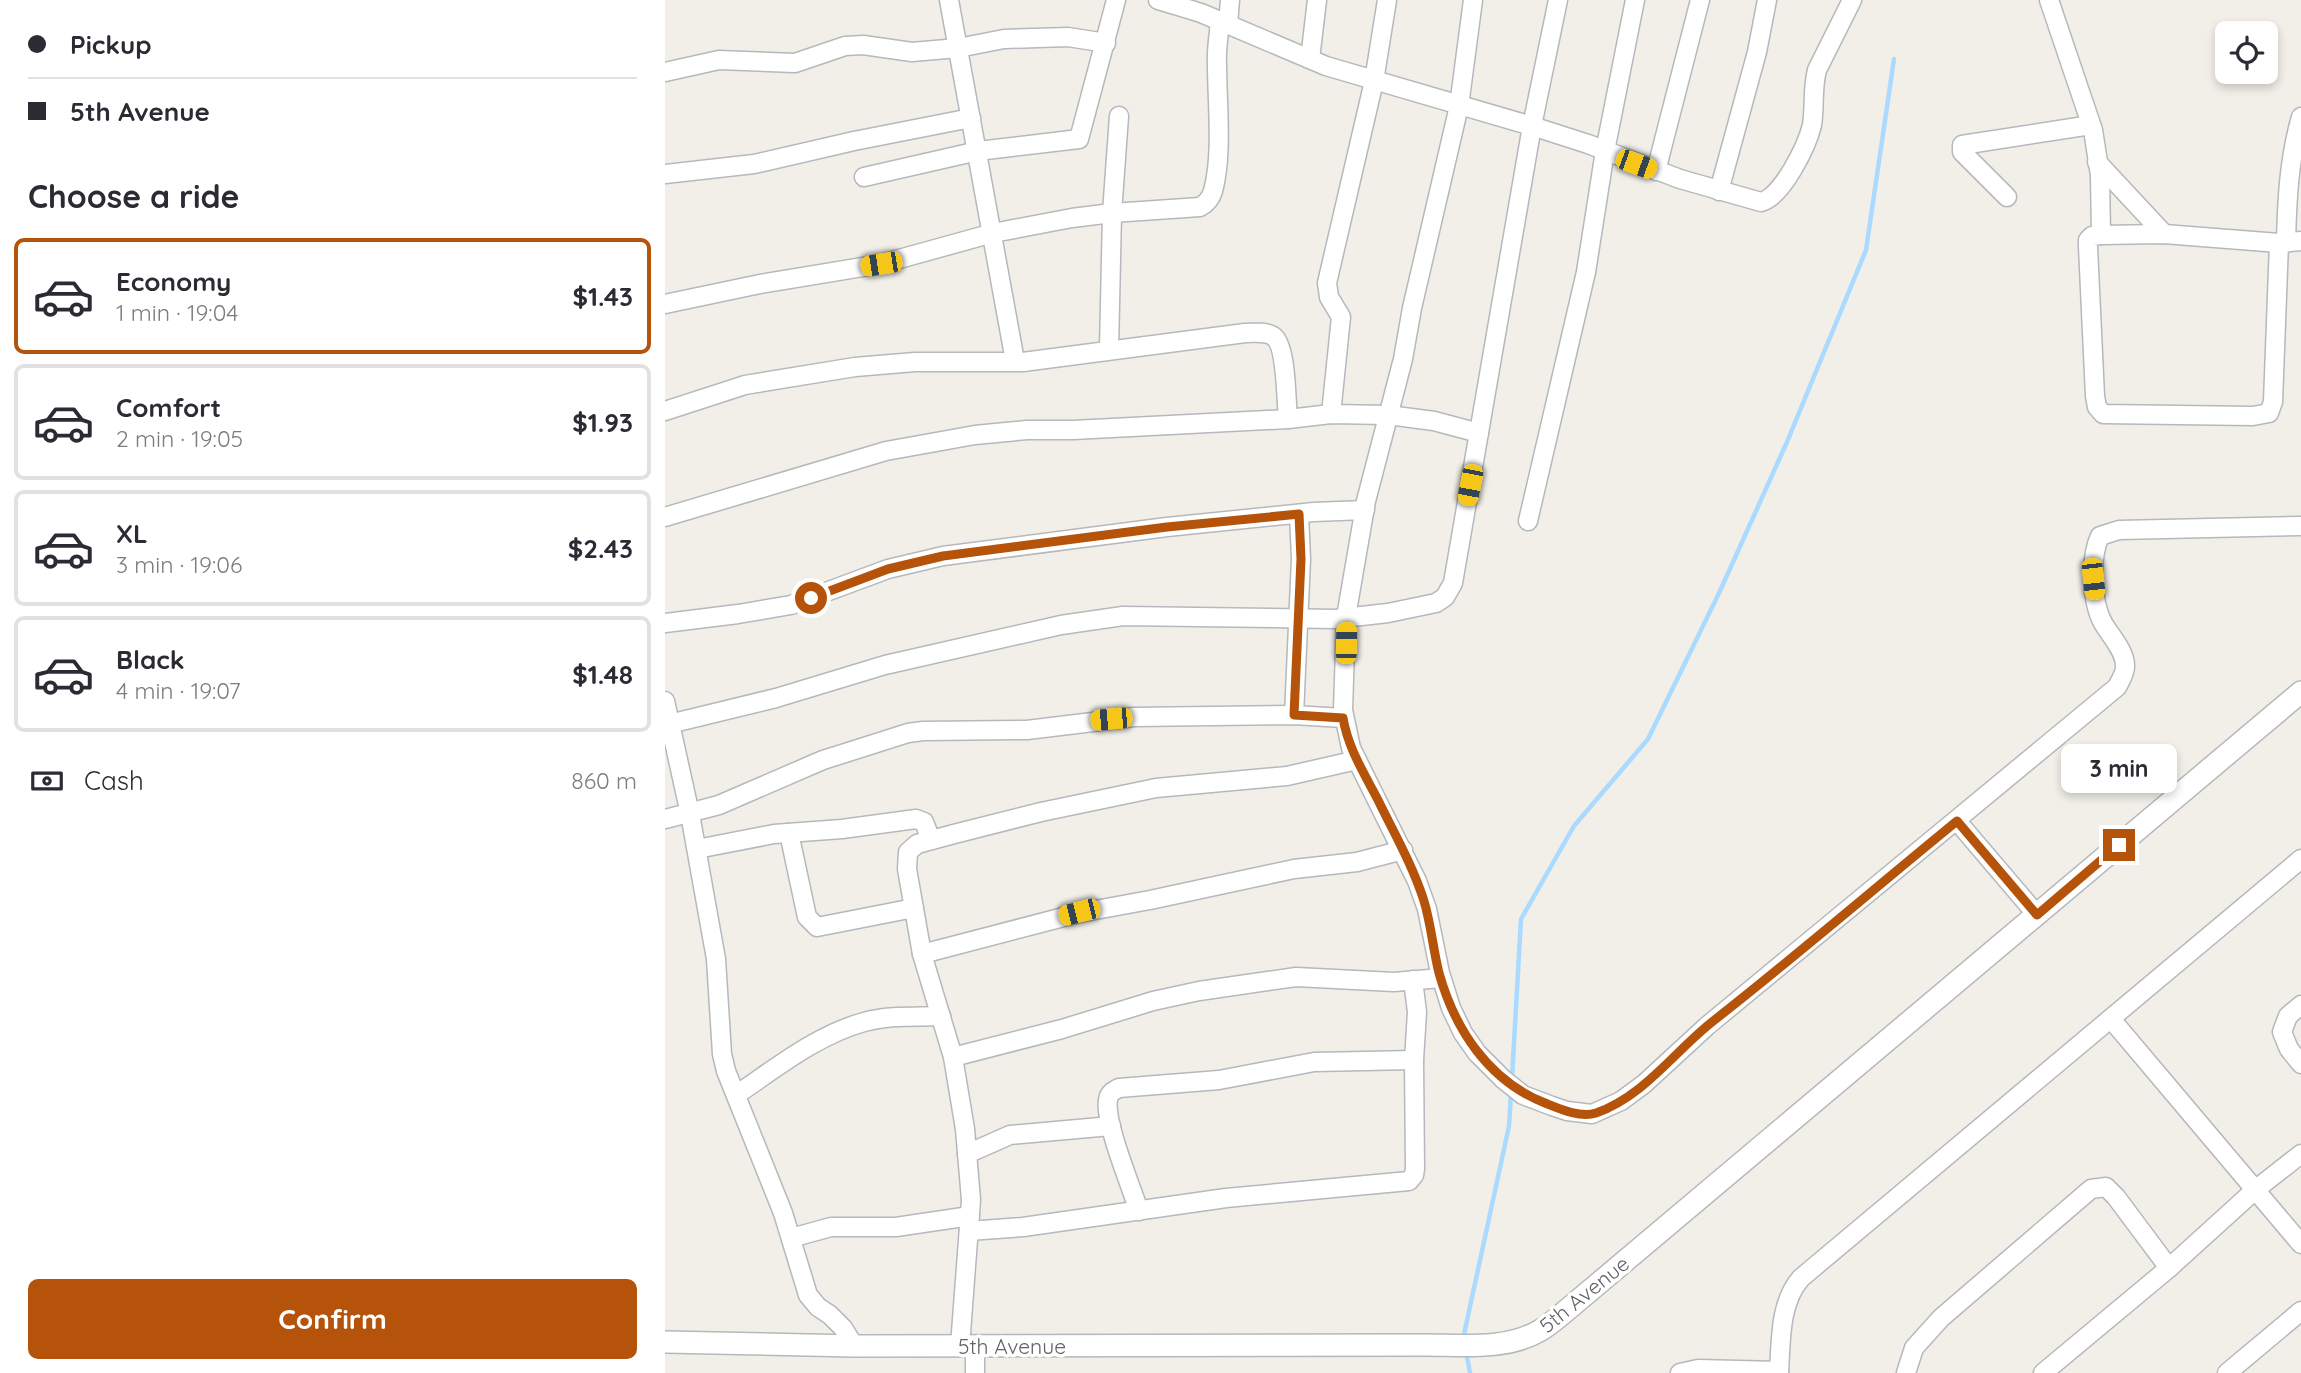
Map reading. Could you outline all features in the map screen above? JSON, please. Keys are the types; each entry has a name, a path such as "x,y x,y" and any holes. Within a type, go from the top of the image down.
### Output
{"street":[{"path":"949,0 1015,361"},
{"path":"864,177 978,151 1079,139 1116,0"},
{"path":"1158,0 1187,8 1310,59 1374,81 1532,126 1656,171 1761,202 1770,199 1779,189 1809,134 1813,119 1817,70 1852,0"},
{"path":"665,304 760,284 881,264 993,233 1112,213 1200,207 1206,204 1211,196 1217,151 1217,60 1230,0"},
{"path":"1310,59 1317,0"},
{"path":"1331,414 1341,317 1329,297 1327,283 1374,81 1387,0"},
{"path":"1473,0 1459,106 1412,308 1403,359 1365,510 1346,617 1343,718 1351,748 1417,881 1427,909 1441,978 1451,1008 1463,1033 1477,1053 1523,1095 1581,1114 1592,1114 1635,1092 1707,1026 2117,687 2126,666 2123,655 2101,619 2095,598 2093,579 2100,536 2119,530 2301,526"},
{"path":"667,724 776,698 885,666 1061,625 1123,616 1346,617 1388,613 1436,603 1450,591 1453,583 1532,126 1558,0"},
{"path":"1528,521 1586,272 1605,151 1635,0"},
{"path":"1656,171 1700,0"},
{"path":"1719,191 1757,52 1767,0"},
{"path":"2049,0 2091,124 2100,175 2101,235"},
{"path":"665,72 719,60 795,62 845,46 863,45 912,52 958,48 1004,39 1068,37 1106,43"},
{"path":"1109,350 1112,213 1119,116"},
{"path":"2289,242 2164,234 2092,236 2088,240 2088,247 2095,396 2097,407 2103,414 2253,416 2269,413 2273,402 2289,242 2287,188 2293,144 2301,117"},
{"path":"665,174 754,164 841,143 971,118"},
{"path":"2007,197 1962,152 1962,145 2091,124"},
{"path":"2097,162 2164,234"},
{"path":"665,411 745,385 843,369 915,362 1015,361 1245,333 1268,334 1279,342 1288,419"},
{"path":"665,517 886,450 975,435 1027,430 1288,419 1331,414 1388,415 1443,423 1479,433"},
{"path":"665,623 791,605 888,569 943,556 1167,527 1365,510"},
{"path":"1294,715 1301,559 1299,514"},
{"name":"5th Avenue","path":"665,1342 854,1346 1426,1345 1505,1343 1532,1335 1565,1312 2301,692"},
{"path":"665,701 667,724 697,849 716,959 722,1054 812,1302 843,1328 854,1346"},
{"path":"665,819 690,814 748,793 824,760 908,733 1027,730 1134,717 1294,715 1343,718"},
{"path":"975,1373 968,1346 970,1224 963,1113 953,1057 922,954 906,860 908,852 917,844 931,840 1041,812 1156,788 1287,776 1357,760"},
{"path":"697,849 789,833 842,830 916,819 924,822 931,840"},
{"path":"1957,821 2037,915"},
{"path":"789,833 807,917 817,927 914,908"},
{"path":"922,954 1079,912 1150,901 1294,869 1357,862 1403,850"},
{"path":"1680,1373 1698,1369 1779,1372 1787,1304 1801,1278 2301,859"},
{"path":"953,1057 1062,1029 1153,1001 1199,991 1296,977 1363,981 1441,978"},
{"path":"791,1238 831,1227 970,1224 1023,1227 1226,1198 1409,1181 1415,1169 1414,1060 1417,1012 1413,980"},
{"path":"2301,1005 2288,1016 2282,1032 2289,1049 2301,1064"},
{"path":"736,1095 808,1047 842,1029 880,1019 941,1016"},
{"path":"2111,1019 2301,1244"},
{"path":"1139,1211 1111,1126 1108,1101 1112,1091 1119,1088 1219,1080 1314,1062 1414,1060"},
{"path":"967,1154 1010,1135 1111,1126"},
{"path":"2043,1373 2169,1268 2255,1190 2301,1154"},
{"path":"1906,1373 1914,1348 1941,1318 2091,1189 2106,1187 2116,1197 2169,1268"},
{"path":"2227,1373 2301,1311"}],"waterway":[{"path":"1512,1078 1521,919 1574,826 1648,739 1720,591 1787,442 1866,250 1894,59"},
{"path":"1463,1339 1509,1126 1511,1094"},
{"path":"1466,1351 1470,1373"}],"route":[{"path":"811,598 888,569 943,556 1167,527 1299,514 1301,559 1294,715 1343,718 1351,748 1417,881 1427,909 1440,973 1451,1008 1463,1033 1477,1053 1523,1095 1581,1114 1598,1112 1635,1092 1707,1026 1957,821 2037,915 2119,845"}]}
